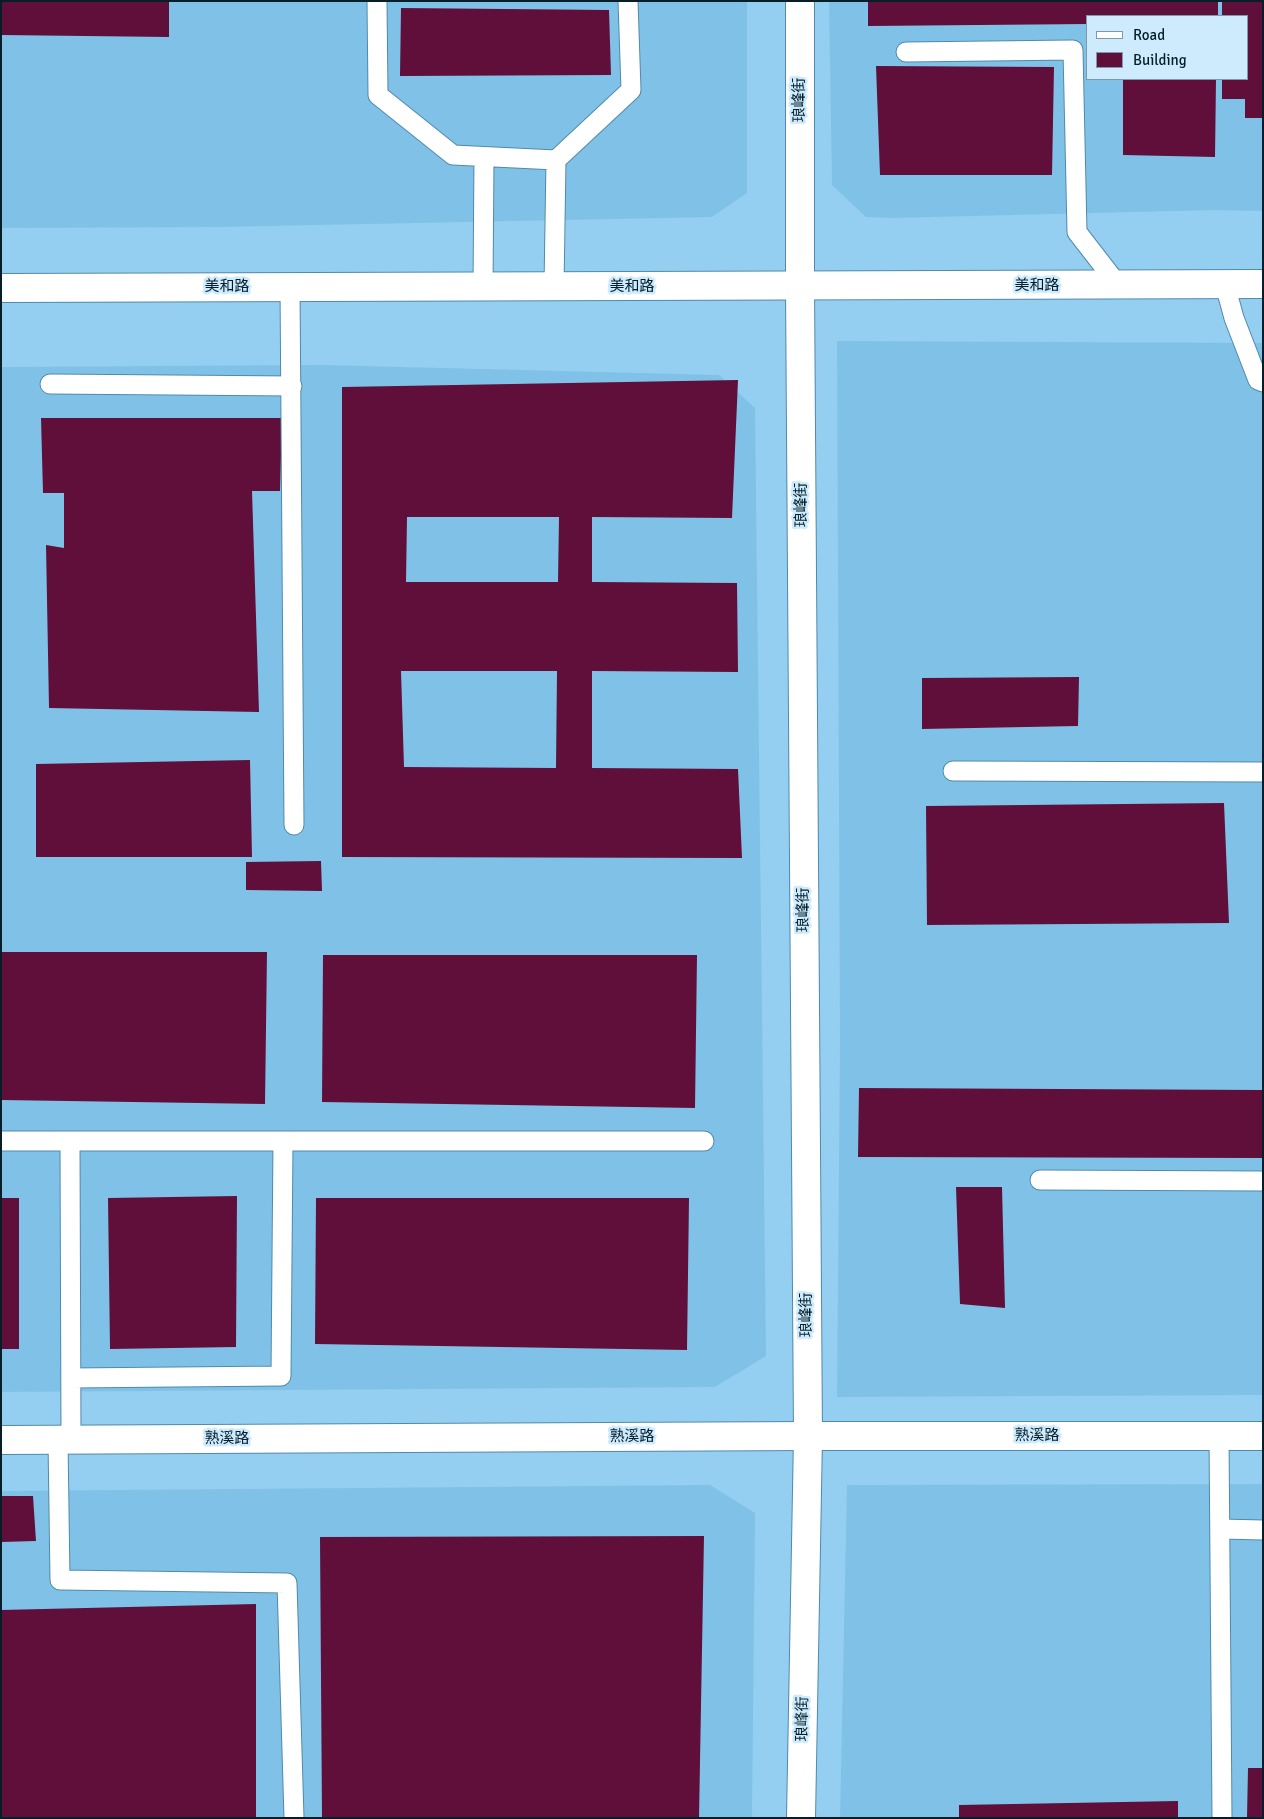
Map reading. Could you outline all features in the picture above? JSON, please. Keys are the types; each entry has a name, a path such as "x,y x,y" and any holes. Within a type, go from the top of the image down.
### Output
{"street":[{"name":"琅峰街","path":"800,1 800,287 808,1436 801,1818"},
{"name":"美和路","path":"1,288 800,287 1263,284"},
{"name":"熟溪路","path":"1,1440 1263,1436"}],"lane":[{"path":"377,1 378,95 452,156 556,160 631,90 628,1"},
{"path":"906,52 1073,50 1077,232 1118,285"},
{"path":"483,287 484,157"},
{"path":"554,287 556,160"},
{"path":"1225,284 1234,318 1258,380 1263,382"},
{"path":"290,287 294,825"},
{"path":"50,384 292,386"},
{"path":"953,771 1263,772"},
{"path":"1,1141 704,1141"},
{"path":"70,1141 71,1378 64,1440 60,1580 287,1583 294,1818"},
{"path":"71,1378 281,1376 284,1141"},
{"path":"1040,1180 1263,1181"},
{"path":"1219,1436 1222,1818"},
{"path":"1220,1529 1263,1530"}],"shaded area":[{"path":"1,1 747,1 747,193 712,217 218,227 1,228"},
{"path":"829,1 1263,1 1263,211 1213,210 894,218 866,217 832,185"},
{"path":"837,341 1263,343 1263,1395 837,1397 840,1043"},
{"path":"324,365 719,375 755,408 766,1356 715,1387 1,1392 1,367"},
{"path":"1263,1484 1263,1818 840,1818 847,1485"},
{"path":"710,1485 755,1513 752,1818 1,1818 1,1491"}],"building":[{"path":"1,1 169,1 169,37 1,35"},
{"path":"868,1 1218,1 1218,15 1086,15 1086,24 868,26"},
{"path":"1222,1 1263,1 1263,118 1245,118 1245,99 1222,99 1222,80 1249,80 1249,15 1222,15"},
{"path":"401,8 609,10 611,75 400,76"},
{"path":"876,66 1054,67 1052,175 880,175"},
{"path":"1123,80 1216,80 1215,157 1123,155"},
{"path":"738,380 732,518 592,517 592,582 737,583 738,672 592,671 592,768 738,769 742,858 342,857 342,387","holes":["407,517 559,517 558,582 406,582","401,671 557,671 556,768 404,767"]},
{"path":"41,418 282,418 280,491 252,491 259,712 49,708 46,545 64,548 64,493 43,493"},
{"path":"1079,677 1078,726 922,729 922,678"},
{"path":"250,760 252,857 36,857 36,764"},
{"path":"1224,803 1229,923 927,925 926,806"},
{"path":"321,861 322,891 246,890 246,862"},
{"path":"1,952 267,952 265,1104 1,1100"},
{"path":"323,955 697,955 695,1108 322,1102"},
{"path":"859,1088 1263,1090 1263,1158 858,1157"},
{"path":"956,1187 1002,1187 1005,1308 960,1304"},
{"path":"237,1196 236,1347 110,1349 108,1198"},
{"path":"1,1198 19,1198 19,1349 1,1349"},
{"path":"316,1198 689,1198 687,1350 315,1344"},
{"path":"1,1496 33,1496 36,1541 1,1542"},
{"path":"704,1536 699,1818 322,1818 320,1537"},
{"path":"256,1604 256,1818 1,1818 1,1610"},
{"path":"1248,1768 1263,1768 1263,1818 1247,1818"},
{"path":"1178,1801 1178,1818 959,1818 959,1805"}]}
